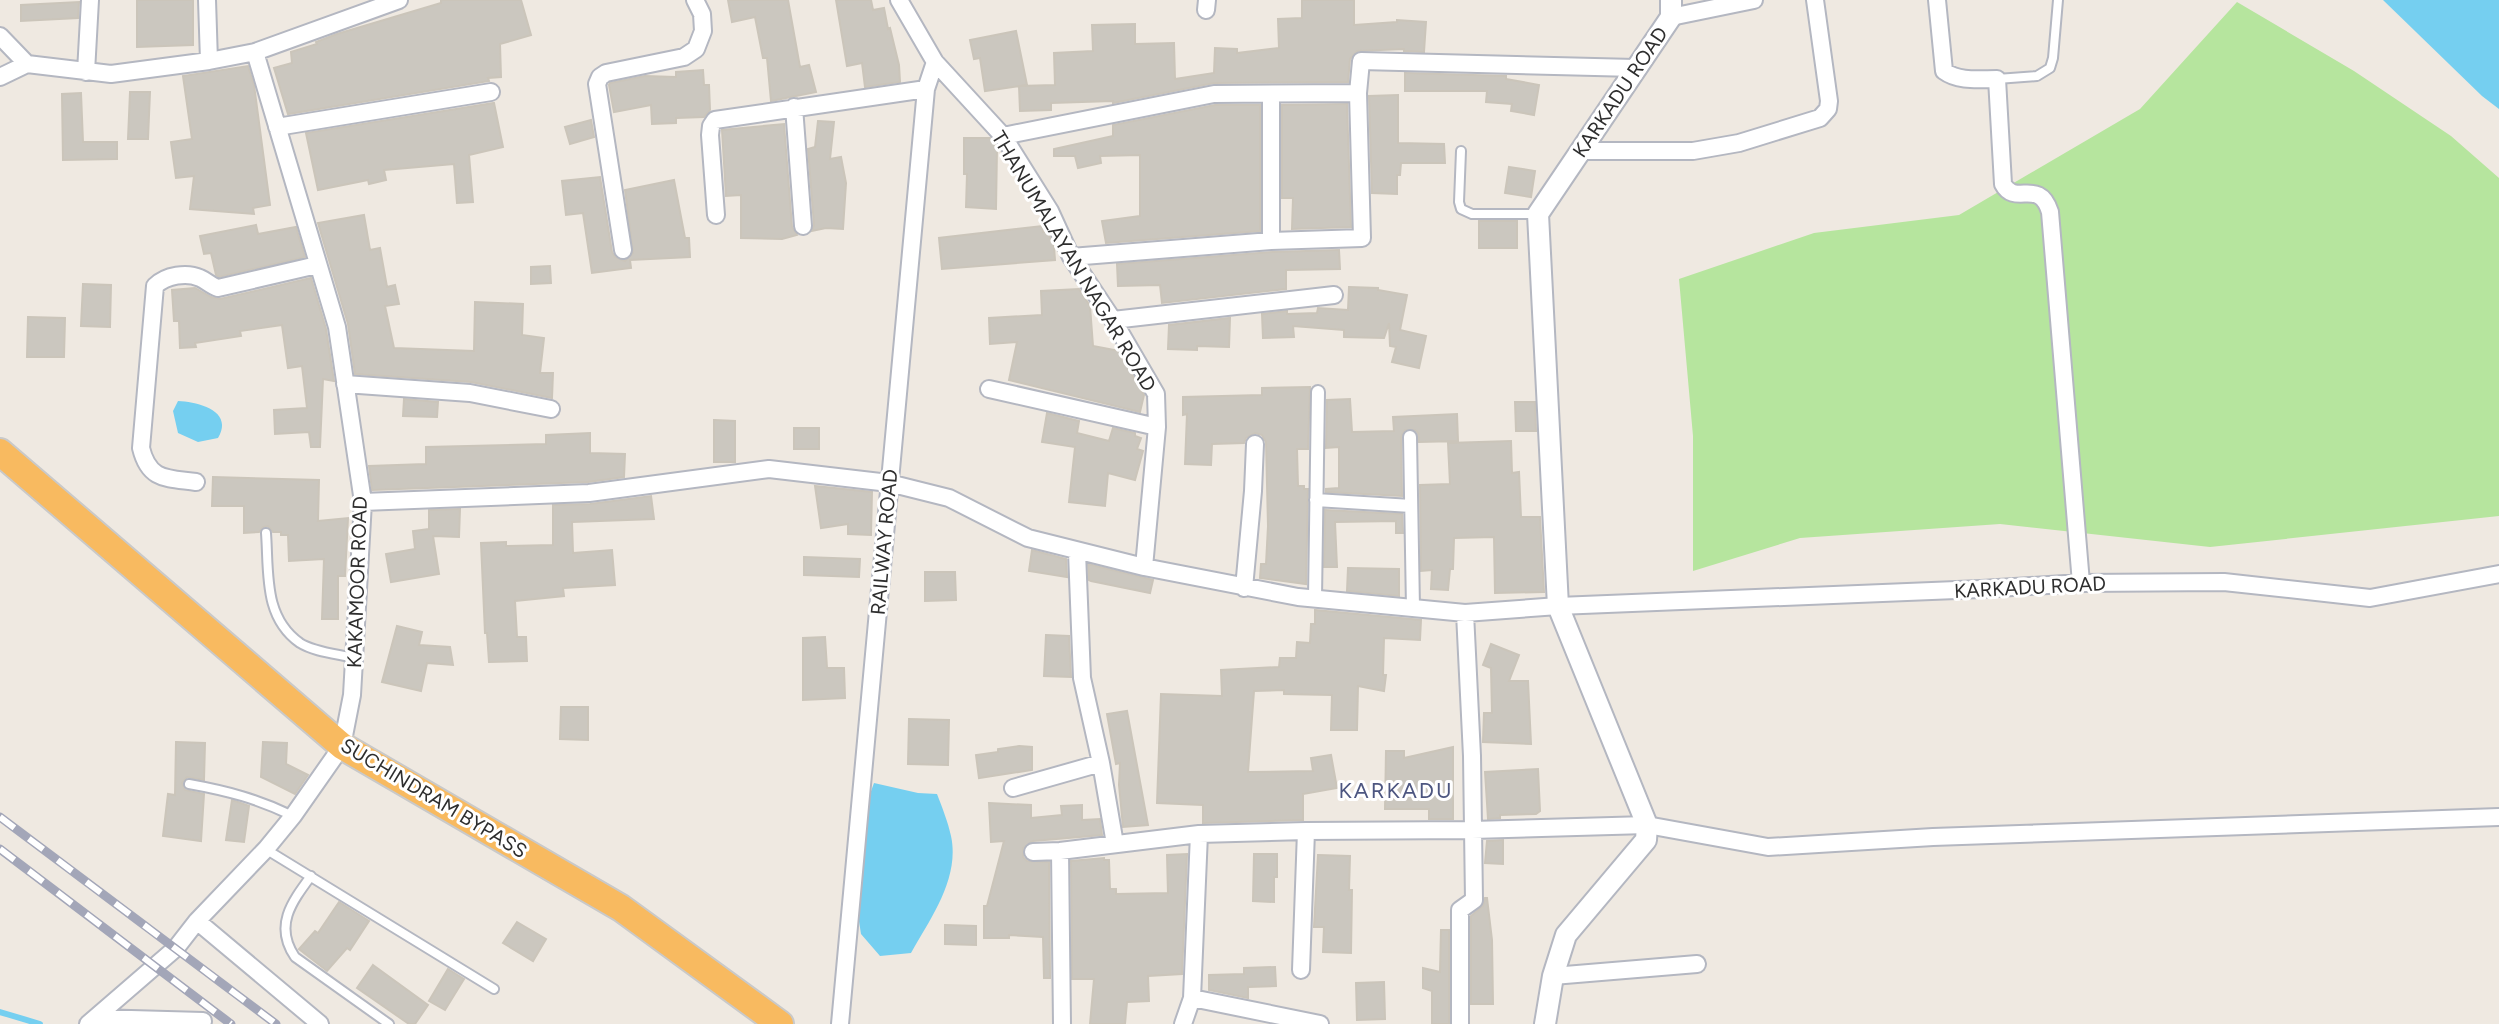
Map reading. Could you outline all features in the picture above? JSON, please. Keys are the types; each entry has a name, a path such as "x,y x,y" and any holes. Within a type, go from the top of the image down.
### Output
{"highway":[{"name":"SUCHINDRAM BYPASS","path":"0,452 342,746 621,908 780,1024"}],"street":[{"path":"86,72 90,0"},
{"path":"207,0 209,61"},
{"path":"0,77 27,64 111,74 209,61 255,52 399,0"},
{"path":"623,250 597,84 606,73 684,57 696,49 703,31 702,14 695,0"},
{"name":"THANUMALAYAN NAGAR ROAD","path":"899,0 935,62 1003,136 1050,211 1071,257 1113,320 1156,394 1157,427 1144,567"},
{"path":"1671,8 1754,0"},
{"path":"1579,151 1693,151 1739,143 1820,118 1825,114 1829,101 1815,0"},
{"path":"1937,0 1944,71 1963,79 1997,79 2003,184 2010,193 2044,197 2050,212 2081,583"},
{"name":"KARKADU ROAD","path":"1538,214 1635,68 1652,48 1671,8"},
{"path":"0,36 27,64"},
{"name":"KAKAMOOR ROAD","path":"92,1021 176,948 293,816 342,746 352,695 363,502 337,327 255,52"},
{"path":"1071,257 1271,241 1362,238 1358,93 1361,61 1635,68"},
{"name":"RAILWAY ROAD","path":"840,1024 926,89 935,62"},
{"path":"716,215 710,135 715,120 926,89"},
{"path":"277,127 491,92"},
{"path":"1003,136 1214,94 1358,93"},
{"path":"1271,94 1271,241"},
{"path":"794,107 803,226"},
{"path":"1538,214 1558,606 1647,825 1646,840 1566,935 1553,976 1545,1024"},
{"path":"196,482 159,477 149,469 141,448 155,286 162,279 190,276 218,288 317,265"},
{"path":"1113,320 1334,295"},
{"path":"345,384 470,393 551,409"},
{"path":"989,389 1157,427"},
{"path":"1315,598 1318,392"},
{"path":"1410,437 1413,608"},
{"path":"1244,588 1255,444"},
{"path":"363,502 589,493 769,469 889,483 949,498 1028,538 1077,552 1244,588 1465,613 1558,606"},
{"path":"1316,500 1411,506"},
{"path":"1077,552 1082,678 1115,844"},
{"name":"KARKADU ROAD","path":"1558,606 2081,583 2224,582 2370,598 2499,574"},
{"path":"1460,1024 1460,910 1474,900 1472,756 1465,613"},
{"path":"1013,788 1101,763"},
{"path":"1033,852 1199,834 1306,831 1647,825 1768,847 1933,837 2499,817"},
{"path":"1301,970 1306,831"},
{"path":"1183,1024 1192,998 1199,834"},
{"path":"1060,851 1062,1024"},
{"path":"197,921 320,1024"},
{"path":"1553,976 1697,964"},
{"path":"1192,998 1320,1024"},
{"path":"92,1021 203,1021"}],"lane":[{"path":"1997,79 2037,76 2050,68 2058,0"},
{"path":"1461,151 1461,209 1472,214 1538,214"},
{"path":"266,533 271,603 276,618 301,644 355,658"},
{"path":"189,784 262,801 293,816"},
{"path":"266,849 494,989"},
{"path":"311,876 289,910 285,933 288,946 295,957 389,1024"}],"green space":[{"path":"2237,2 2354,71 2451,136 2499,178 2499,516 2210,547 2000,524 1800,538 1693,571 1693,436 1679,279 1814,233 1959,215 2140,109"}],"water":[{"path":"2383,0 2499,0 2499,109 2482,96"},
{"path":"178,401 204,406 218,415 222,429 218,438 198,442 178,433 173,411"},
{"path":"874,783 937,794 951,836 953,852 948,882 911,953 880,956 861,934 854,889 859,824"}],"building":[{"path":"137,0 193,0 193,45 137,47"},
{"path":"441,0 521,0 531,35 500,44 501,77 288,114 274,68 292,63 291,52 337,34 441,3"},
{"path":"728,0 788,0 800,67 809,65 816,92 771,101 767,58 763,58 755,17 732,22"},
{"path":"836,0 871,0 873,10 884,8 899,65 900,82 865,87 862,63 847,66"},
{"path":"1302,0 1354,0 1354,25 1397,20 1426,22 1424,52 1404,49 1357,51 1350,59 1348,82 1214,83 1113,103 1051,103 1051,110 1020,111 1019,86 1055,85 1054,53 1093,51 1092,25 1135,24 1135,44 1174,43 1175,79 1214,73 1215,48 1237,49 1237,53 1279,48 1278,19 1302,18"},
{"path":"79,2 78,18 21,21 21,5"},
{"path":"1016,31 1027,85 985,91 980,58 974,59 970,40"},
{"path":"248,66 254,85 270,205 253,208 254,214 190,209 194,176 176,178 171,142 192,139 183,76"},
{"path":"703,70 704,85 709,85 710,110 704,117 676,118 676,123 652,124 651,105 614,112 610,83 645,76 676,77 676,72"},
{"path":"1405,73 1506,76 1506,79 1539,85 1534,115 1511,111 1512,104 1486,102 1487,91 1405,91"},
{"path":"130,92 150,92 148,139 128,139"},
{"path":"81,93 83,142 117,142 117,159 63,160 62,94"},
{"path":"1398,95 1398,143 1444,144 1445,163 1401,163 1400,175 1397,175 1397,194 1372,193 1369,96"},
{"path":"494,103 503,147 469,155 473,202 457,203 454,164 384,170 386,180 369,184 368,180 318,190 306,133"},
{"path":"1347,104 1351,227 1292,229 1293,198 1282,198 1282,105"},
{"path":"1215,105 1260,105 1260,231 1106,243 1102,221 1140,216 1140,155 1100,156 1101,163 1078,168 1075,156 1054,156 1054,149 1113,136 1113,125"},
{"path":"591,120 594,137 570,144 565,127"},
{"path":"818,121 834,122 830,159 841,157 846,183 843,229 812,231 808,149 815,147"},
{"path":"784,124 792,227 797,235 782,239 741,238 741,195 726,196 722,130"},
{"path":"964,138 990,138 997,148 996,209 966,207"},
{"path":"1509,167 1535,171 1531,197 1505,193"},
{"path":"600,177 615,257 625,261 633,253 625,190 674,180 685,238 689,238 690,257 630,260 631,268 592,273 583,213 566,215 562,181"},
{"path":"364,215 370,250 380,248 387,287 395,285 399,304 385,306 394,348 474,351 475,302 523,304 522,335 544,338 540,373 553,373 552,398 471,382 355,374 348,324 318,223"},
{"path":"1479,221 1517,221 1517,248 1479,248"},
{"path":"256,225 258,234 296,227 305,257 219,277 216,275 211,253 204,254 200,236"},
{"path":"1042,226 1054,247 1055,260 942,269 939,238"},
{"path":"1339,250 1340,269 1286,270 1286,289 1162,303 1160,285 1118,286 1117,264"},
{"path":"550,266 551,283 531,284 531,267"},
{"path":"311,278 326,329 334,381 323,379 320,447 311,447 309,432 275,434 274,410 307,408 302,366 288,368 282,325 240,331 241,336 180,348 179,321 174,321 172,290 195,288 220,299"},
{"path":"83,284 111,285 110,327 81,326"},
{"path":"1349,287 1378,288 1407,295 1400,330 1426,336 1419,368 1392,362 1396,347 1390,346 1389,323 1384,338 1344,337 1344,330 1293,326 1294,337 1263,338 1262,314 1287,311 1287,314 1317,313 1318,308 1348,310"},
{"path":"1079,289 1090,306 1093,346 1119,351 1144,395 1140,412 1009,380 1017,342 990,344 989,318 1042,315 1041,291"},
{"path":"28,317 65,318 64,357 27,357"},
{"path":"1230,318 1229,347 1168,349 1169,325"},
{"path":"1310,387 1308,449 1297,449 1298,486 1308,489 1306,584 1260,578 1261,564 1266,564 1268,526 1266,442 1262,435 1255,433 1244,443 1212,444 1211,465 1185,464 1187,414 1183,415 1183,397 1262,395 1262,388"},
{"path":"404,399 438,402 437,417 403,416"},
{"path":"1350,399 1352,432 1394,431 1393,417 1457,414 1458,441 1419,442 1415,430 1405,430 1401,437 1402,496 1326,492 1326,489 1339,488 1339,447 1326,448 1327,400"},
{"path":"1515,402 1535,402 1536,431 1516,431"},
{"path":"1047,413 1079,421 1077,433 1109,441 1113,428 1135,433 1141,438 1137,449 1143,451 1135,480 1108,473 1105,506 1069,502 1075,447 1042,442"},
{"path":"714,420 735,421 735,462 714,462"},
{"path":"794,428 819,428 819,449 794,449"},
{"path":"590,433 590,453 625,454 624,477 588,482 372,490 369,466 426,464 426,447 546,444 546,435"},
{"path":"1511,441 1512,473 1519,472 1521,517 1540,517 1544,592 1495,593 1494,537 1454,538 1453,569 1450,569 1448,590 1431,589 1432,570 1421,571 1420,485 1450,484 1448,443"},
{"path":"213,477 319,480 318,521 348,518 345,576 338,576 338,619 322,619 324,559 289,561 288,535 273,532 268,526 259,532 244,533 244,506 212,506"},
{"path":"815,486 872,492 871,535 848,534 848,524 821,528"},
{"path":"651,496 654,519 572,522 573,553 612,550 615,585 563,588 564,596 515,601 517,637 526,637 527,661 489,662 481,543 553,545 553,505"},
{"path":"460,509 459,537 433,536 439,574 391,582 386,554 415,549 413,531 429,529 429,510"},
{"path":"1325,510 1402,514 1403,533 1396,533 1396,521 1335,522 1337,567 1324,567"},
{"path":"1032,550 1066,559 1067,577 1029,571"},
{"path":"804,557 860,559 859,577 804,575"},
{"path":"1088,564 1153,580 1150,593 1091,581"},
{"path":"1348,568 1399,569 1399,596 1347,591"},
{"path":"925,572 955,572 956,600 925,601"},
{"path":"1315,610 1421,620 1420,640 1384,638 1384,691 1358,686 1357,730 1331,730 1332,695 1284,694 1284,690 1254,691 1248,772 1313,771 1311,758 1331,755 1337,788 1303,794 1303,820 1203,823 1203,805 1157,803 1161,694 1222,696 1221,670 1279,667 1280,658 1296,658 1297,642 1310,643"},
{"path":"397,626 422,632 419,645 450,647 453,665 427,663 421,691 382,682"},
{"path":"1046,635 1069,636 1071,677 1044,676"},
{"path":"825,637 827,668 844,668 845,698 803,700 803,638"},
{"path":"1491,644 1519,655 1509,681 1528,681 1531,744 1483,742 1484,713 1492,713 1491,668 1483,665"},
{"path":"561,707 588,707 588,740 560,739"},
{"path":"1127,711 1148,825 1123,827 1120,763 1116,764 1107,714"},
{"path":"909,719 949,720 948,765 908,764"},
{"path":"176,742 205,743 204,780 187,777 182,783 185,790 204,794 201,841 163,836 168,794 175,795"},
{"path":"263,742 287,743 286,764 308,775 295,794 261,777"},
{"path":"1019,746 1032,747 1032,770 979,778 976,755"},
{"path":"1453,747 1453,819 1429,819 1429,809 1385,809 1386,751 1404,751 1404,758"},
{"path":"1538,769 1540,811 1488,819 1485,772"},
{"path":"232,800 249,806 244,842 226,840"},
{"path":"989,803 1031,805 1031,818 1062,815 1061,806 1082,805 1082,820 1100,819 1102,835 1033,841 1023,848 1023,857 1027,861 1049,862 1050,978 1044,978 1043,937 1009,935 1009,938 984,938 984,906 987,906 1004,841 991,842"},
{"path":"1503,840 1503,864 1485,863 1487,841"},
{"path":"1187,854 1182,974 1148,976 1149,1001 1127,1002 1125,1024 1090,1024 1094,979 1072,979 1071,861 1109,860 1110,889 1116,889 1116,894 1168,893 1167,855"},
{"path":"1254,854 1277,854 1274,902 1253,901"},
{"path":"1318,855 1350,856 1351,953 1323,952 1324,927 1314,927"},
{"path":"1485,898 1492,940 1493,1004 1471,1004 1471,916 1483,906"},
{"path":"339,902 369,921 350,950 347,948 327,971 299,949 315,931 318,933"},
{"path":"517,922 546,939 533,961 503,943"},
{"path":"945,925 976,926 976,945 945,944"},
{"path":"1441,930 1449,930 1449,1024 1432,1024 1432,991 1423,988 1423,968 1440,972"},
{"path":"373,965 428,1005 415,1024 409,1024 357,988"},
{"path":"1275,967 1276,986 1248,987 1248,998 1209,990 1209,975 1244,974 1244,968"},
{"path":"448,969 464,979 445,1010 429,1001"},
{"path":"1384,982 1385,1019 1357,1020 1356,983"}],"waterway":[{"path":"0,1012 40,1024"}],"railway":[{"path":"0,817 276,1024"},
{"path":"0,849 231,1024"}],"district":[{"name":"KARKADU","path":"1396,790"}]}
